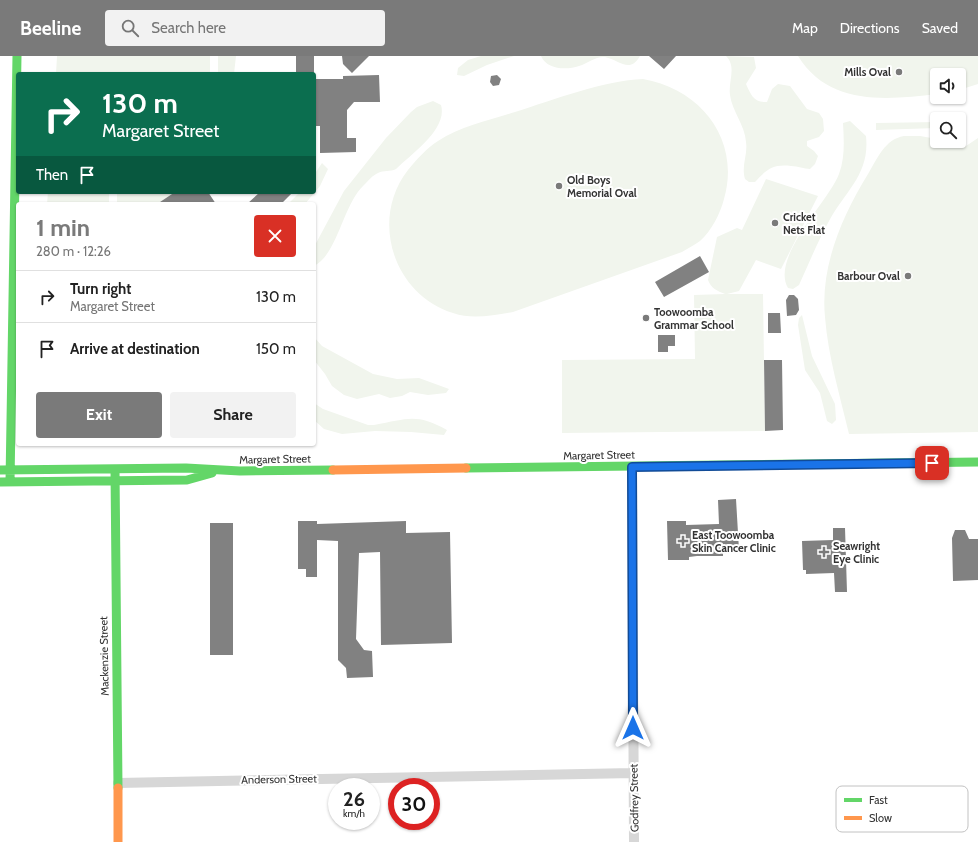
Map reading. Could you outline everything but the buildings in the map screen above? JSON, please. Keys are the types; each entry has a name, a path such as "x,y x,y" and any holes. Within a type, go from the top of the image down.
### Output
{"street":[{"path":"17,56 17,72"},
{"path":"5,482 10,470 16,115"},
{"name":"Margaret Street","path":"0,470 186,468 221,471 978,462"},
{"name":"Godfrey Street","path":"632,467 634,842"},
{"name":"Mackenzie Street","path":"114,469 118,842"},
{"name":"Margaret Street","path":"5,482 115,482 187,480 221,471"},
{"name":"Anderson Street","path":"118,782 633,772"}],"shaded area":[{"path":"57,56 210,56 210,72 56,72"},
{"path":"218,56 236,56 234,72 218,72"},
{"path":"481,56 514,56 487,65 464,76 457,75 458,68 468,60"},
{"path":"541,56 640,56 632,64 628,65 602,57 579,66 558,68 548,64"},
{"path":"726,56 754,57 756,68 746,84 751,95 756,100 767,102 772,89 778,84 790,86 807,109 819,113 823,119 824,131 819,137 807,141 807,146 818,156 815,164 810,169 794,166 779,166 771,168 755,182 749,182 745,179 745,136 731,101 730,90 732,69"},
{"name":"Mills Oval","path":"798,56 978,56 978,84 966,88 966,68 930,68 930,95 898,98 860,96 842,92 826,84 811,72"},
{"path":"643,79 664,85 683,94 699,106 712,121 721,138 727,157 728,177 724,199 715,222 700,241 682,252 513,312 476,317 460,315 433,304 416,290 403,273 394,254 390,232 390,211 396,190 408,170 418,158 434,144 456,131 596,87 628,80"},
{"path":"433,101 441,105 442,114 434,132 396,169 376,174 364,185 357,193 351,204 329,251 322,260 316,264 316,243 344,191 386,138 417,107"},
{"path":"850,121 866,136 866,149 861,171 829,221 799,285 793,289 788,288 785,275 787,261 794,245 839,174 843,156 843,123"},
{"path":"930,122 930,128 876,130 876,123"},
{"name":"Barbour Oval","path":"904,136 920,136 930,138 930,148 966,148 966,146 978,138 978,432 849,434 829,346 824,298 826,279 835,242 858,190 882,150 897,138"},
{"path":"322,163 328,169 316,191 316,172"},
{"path":"766,179 818,196 781,269 756,260 739,291 727,294 763,294 765,431 562,433 562,360 695,359 694,295 725,294 715,289 708,280 717,237 737,228 742,230"},
{"path":"48,194 109,194 109,202 47,202"},
{"path":"117,194 172,194 160,202 117,202"},
{"path":"298,194 313,194 307,202 290,202"},
{"path":"802,315 812,356 835,404 836,420 832,424 827,421 820,393 805,370 798,325 799,318"},
{"path":"316,339 322,346 373,374 397,379 419,378 449,389 446,393 428,395 410,392 402,396 390,398 379,394 357,399 344,395 332,386 316,363"},
{"path":"316,404 323,409 368,425 404,419 419,419 447,430 444,435 375,431 342,434 324,429 316,422"}],"traffic: fast":[{"path":"17,56 17,72"},
{"path":"10,482 16,117"},
{"path":"466,468 978,462"},
{"path":"0,470 186,468 240,471 333,470"},
{"path":"115,469 118,788"},
{"path":"0,482 187,480 212,473"}],"traffic: slow":[{"path":"333,470 466,468"},
{"path":"118,788 118,842"}],"place":[{"name":"Mills Oval","path":"899,72"},
{"name":"Old Boys Memorial Oval","path":"559,186"},
{"name":"Cricket Nets Flat","path":"775,223"},
{"name":"Barbour Oval","path":"908,276"},
{"name":"Toowoomba Grammar School","path":"646,318"},
{"name":"East Toowoomba Skin Cancer Clinic","path":"683,541"},
{"name":"Seawright Eye Clinic","path":"824,552"}],"route":[{"path":"633,728 632,467 932,463"}]}
